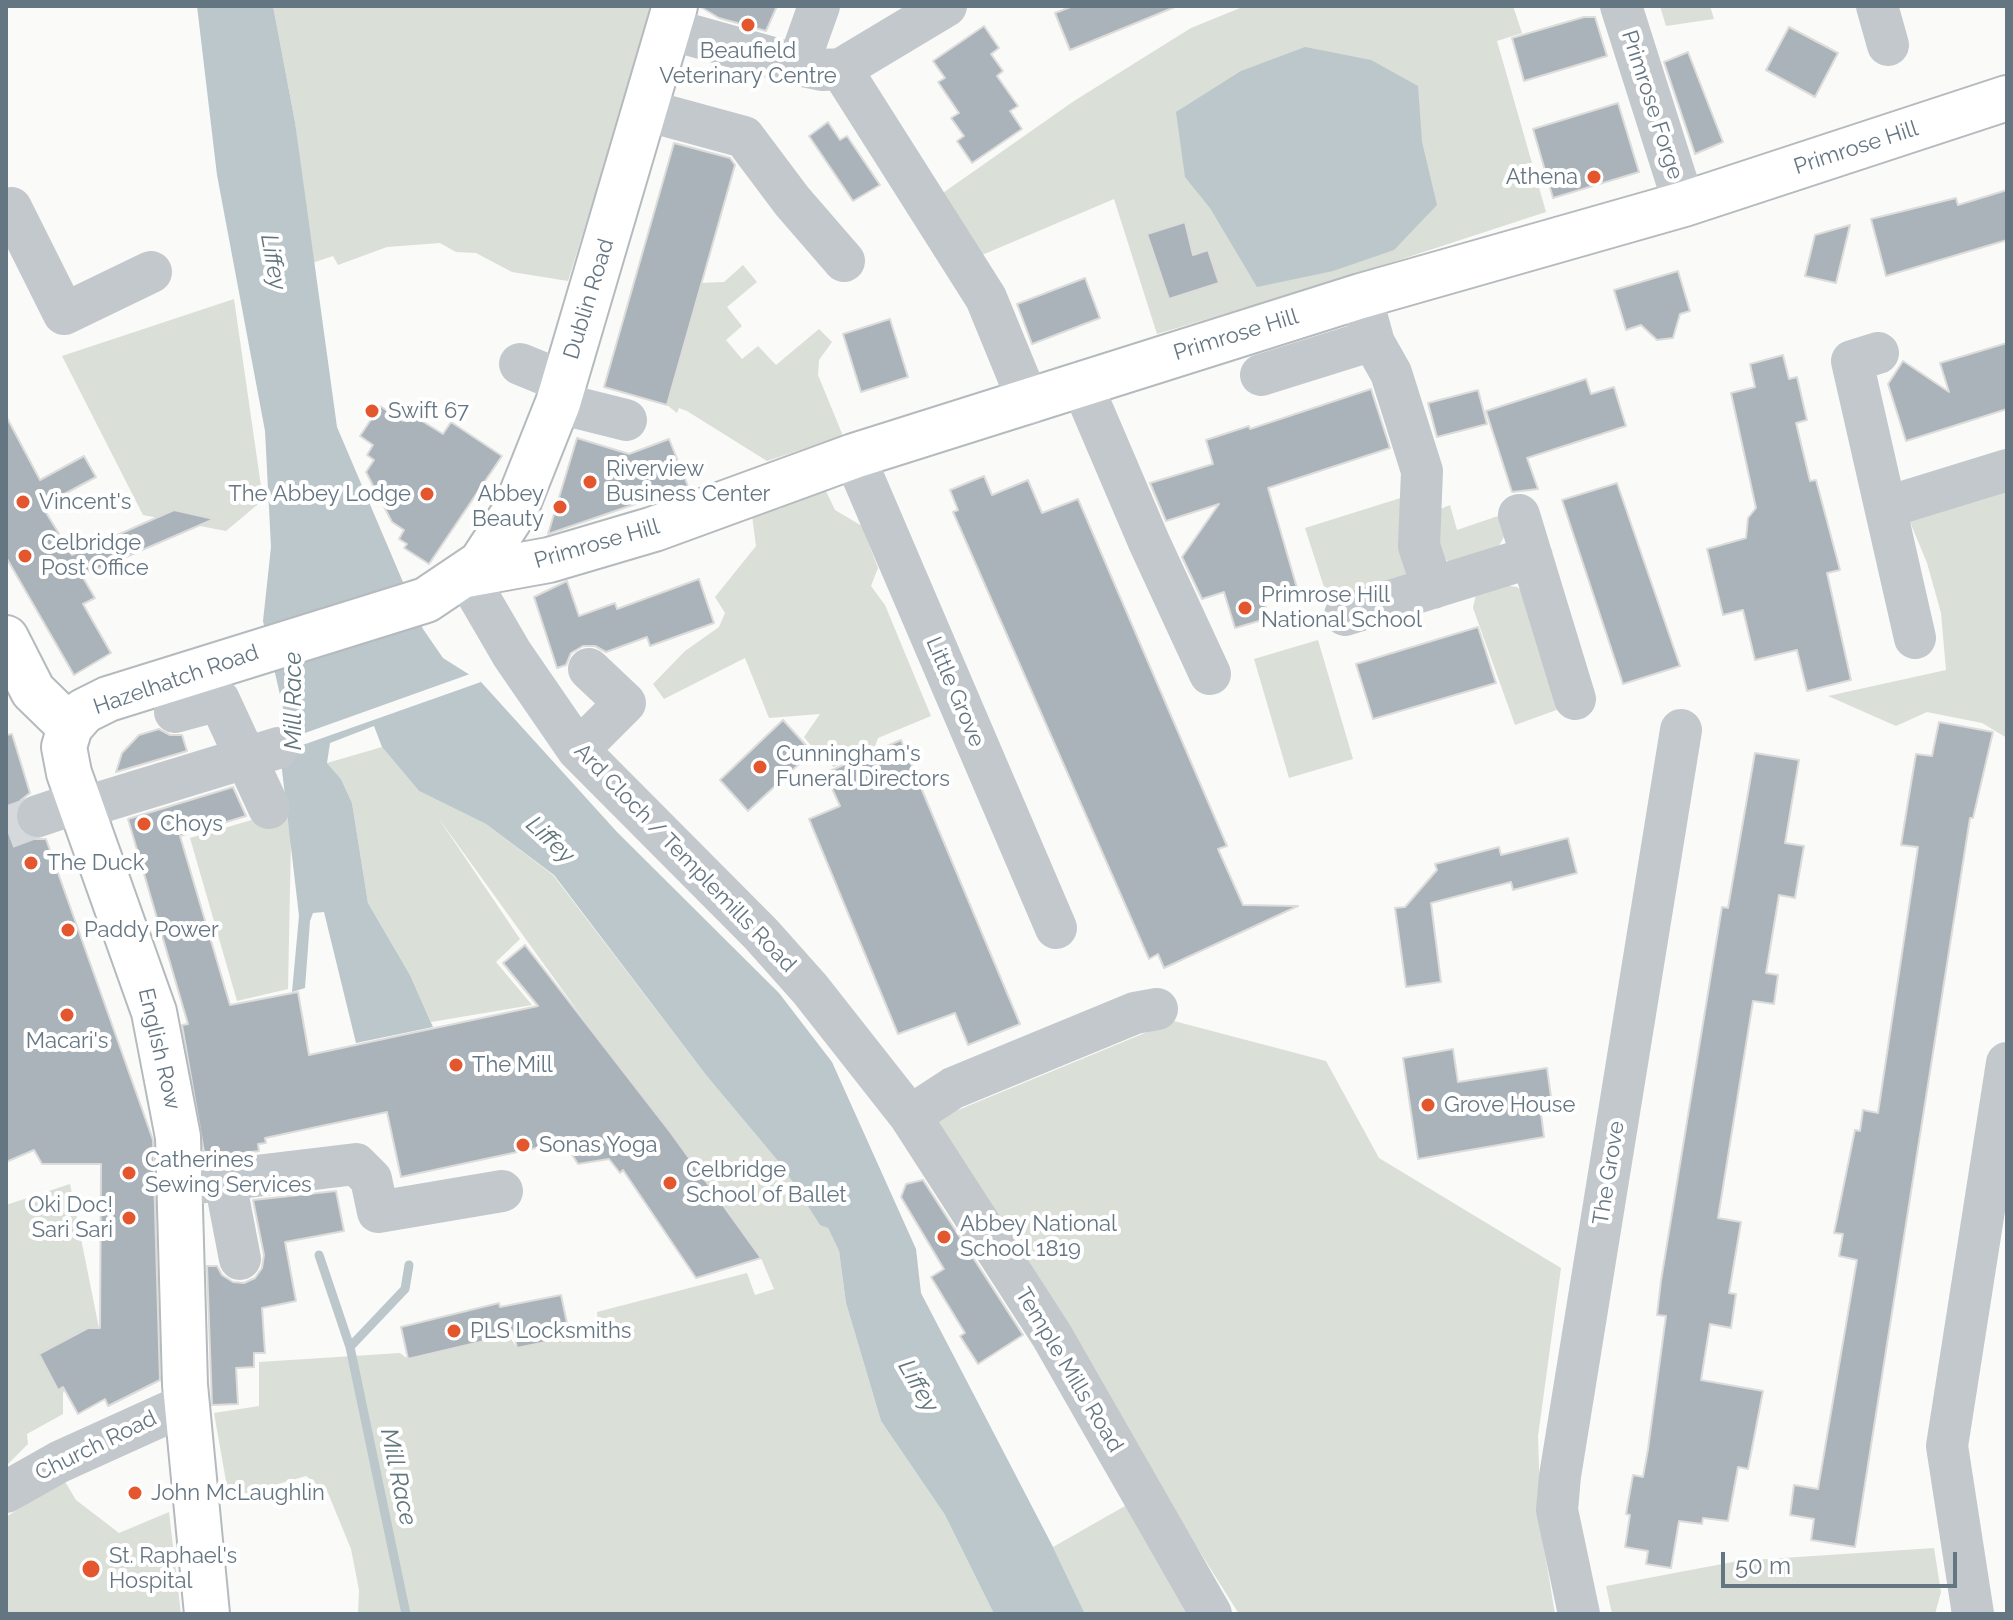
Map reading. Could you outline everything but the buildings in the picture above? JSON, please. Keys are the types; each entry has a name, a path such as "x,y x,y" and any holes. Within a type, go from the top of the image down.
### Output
{"main road":[{"name":"Dublin Road","path":"466,575 498,541 515,511 561,393 672,17"},
{"name":"Primrose Hill","path":"466,575 549,560 654,529 854,456 1361,296 1684,204 2007,98"},
{"name":"Hazelhatch Road","path":"70,727 84,711 108,699 426,600 466,575"},
{"path":"6,638 33,691 70,727"},
{"name":"English Row","path":"70,727 64,747 81,805 154,1012 178,1137 186,1394 207,1614"}],"street":[{"path":"798,65 819,6"},
{"path":"672,17 798,65 822,70 841,69 946,6"},
{"name":"Primrose Forge","path":"1621,6 1684,204"},
{"path":"1877,6 1888,45"},
{"path":"841,69 986,298 1029,403"},
{"path":"645,110 744,137 792,201 844,261"},
{"path":"6,210 11,208 64,314 151,272"},
{"path":"1361,296 1373,340 1391,373 1422,471 1419,546 1433,588"},
{"path":"1261,375 1373,340"},
{"path":"1878,353 1852,361 1915,638"},
{"path":"520,364 561,393 626,420"},
{"path":"1082,385 1210,674"},
{"name":"Little Grove","path":"854,456 1056,928"},
{"path":"1887,507 2007,470"},
{"path":"1519,515 1575,699"},
{"path":"1345,615 1532,557"},
{"name":"Ard Cloch / Templemills Road","path":"466,575 519,665 578,750 761,934 810,989 901,1104"},
{"path":"578,750 625,703 589,669"},
{"path":"175,712 219,700 241,741 262,754"},
{"name":"The Grove","path":"1579,1614 1557,1510 1560,1476 1681,730"},
{"path":"38,816 262,754"},
{"path":"262,754 269,808"},
{"path":"901,1104 953,1088 1135,1013 1157,1009"},
{"path":"1973,1614 1947,1446 2007,1063"},
{"name":"Temple Mills Road","path":"901,1104 1052,1336 1211,1614"},
{"path":"181,1185 356,1164 371,1179 378,1212 502,1191"},
{"path":"225,1181 240,1259"},
{"name":"Church Road","path":"6,1492 186,1394"}],"shaded area":[{"path":"273,6 654,6 568,281 512,272 476,253 456,252 440,243 387,247 338,265 333,256 312,263 295,122"},
{"path":"1245,6 1513,6 1522,33 1497,41 1546,212 1335,281 1157,334 1114,199 949,269 940,195 1074,101 1191,28"},
{"path":"1660,6 1710,6 1714,19 1666,26"},
{"path":"743,265 757,282 727,307 742,326 726,340 742,359 758,346 776,365 819,329 832,342 819,360 818,375 843,436 767,461 687,411 679,408 677,413 667,405 701,283 724,282"},
{"path":"234,299 263,500 226,531 143,515 62,356"},
{"path":"823,485 835,510 862,526 878,568 871,586 885,605 931,716 878,738 873,752 833,767 823,748 812,747 804,737 820,714 769,718 745,658 664,699 653,684 685,651 719,627 725,613 715,597 756,546 751,508 781,509 779,504"},
{"path":"2007,485 2007,738 1982,723 1927,712 1896,726 1828,696 1946,670 1941,613 1927,563 1908,517"},
{"path":"1407,496 1411,567 1405,580 1331,609 1305,528"},
{"path":"1450,505 1457,530 1498,516 1507,531 1498,548 1450,563 1437,552 1436,511"},
{"path":"1502,585 1517,587 1527,595 1562,708 1515,725 1473,608 1476,594"},
{"path":"1318,640 1353,759 1289,778 1254,659"},
{"path":"382,747 419,791 486,824 553,875 706,1075 783,1167 820,1224 828,1228 839,1251 846,1303 881,1421 945,1515 994,1614 358,1614 359,1590 351,1549 328,1493 306,1476 229,1498 214,1413 259,1406 259,1362 400,1353 408,1359 509,1336 517,1348 599,1333 597,1312 747,1273 755,1295 774,1289 761,1258 717,1195 600,1042 437,816 520,939 496,962 532,1005 431,1022 410,975 368,903 352,803 341,779 327,763"},
{"path":"286,810 291,838 288,989 237,1001 190,838"},
{"path":"1174,1021 1326,1061 1379,1158 1561,1268 1538,1436 1541,1530 1555,1614 1239,1614 929,1122"},
{"path":"70,1184 104,1353 75,1372 63,1393 63,1414 27,1434 28,1444 6,1466 6,1205"},
{"name":"St. Raphael's Hospital","path":"64,1480 76,1500 119,1533 169,1512 181,1614 6,1614 6,1517"},
{"path":"1132,1502 1209,1614 1085,1614 1053,1547"},
{"path":"1934,1548 1941,1592 1935,1614 1612,1614 1606,1586 1738,1561"}],"water":[{"name":"Liffey","path":"197,6 273,6 295,122 337,427 423,629 443,658 481,682 617,832 779,993 832,1062 916,1249 921,1293 1085,1614 994,1614 945,1515 881,1421 846,1303 839,1251 828,1228 820,1225 783,1167 706,1075 554,875 486,824 419,791 382,747 374,726 330,743 327,763 341,779 352,803 368,903 410,975 433,1027 356,1043 324,912 313,913 310,921 305,988 292,992 299,916 280,753 290,738 263,621 271,547 265,431 217,175"},
{"path":"1305,47 1371,60 1418,86 1422,142 1437,205 1394,250 1333,271 1257,287 1210,208 1185,177 1176,112 1241,71"}],"pier":[{"path":"470,674 481,682 280,753 277,743"}],"waterway":[{"name":"Mill Race","path":"319,1255 350,1347 406,1614"},
{"name":"Mill Race","path":"350,1347 405,1289 409,1265"}],"tunnel":[{"path":"6,828 38,816"}],"place":[{"name":"Beaufield Veterinary Centre","path":"748,25"},
{"name":"Athena","path":"1594,177"},
{"name":"Swift 67","path":"372,411"},
{"name":"Riverview Business Center","path":"590,482"},
{"name":"The Abbey Lodge","path":"427,494"},
{"name":"Vincent's","path":"23,502"},
{"name":"Abbey Beauty","path":"560,507"},
{"name":"Celbridge Post Office","path":"25,556"},
{"name":"Primrose Hill National School","path":"1245,608"},
{"name":"Cunningham's Funeral Directors","path":"760,767"},
{"name":"Choys","path":"144,824"},
{"name":"The Duck","path":"31,863"},
{"name":"Paddy Power","path":"68,930"},
{"name":"Macari's","path":"67,1015"},
{"name":"The Mill","path":"456,1065"},
{"name":"Grove House","path":"1428,1105"},
{"name":"Sonas Yoga","path":"523,1145"},
{"name":"Catherines Sewing Services","path":"129,1173"},
{"name":"Celbridge School of Ballet","path":"670,1183"},
{"name":"Oki Doc! Sari Sari","path":"129,1218"},
{"name":"Abbey National School 1819","path":"944,1237"},
{"name":"PLS Locksmiths","path":"454,1331"},
{"name":"John McLaughlin","path":"135,1493"},
{"name":"St. Raphael's Hospital","path":"91,1569"}]}
